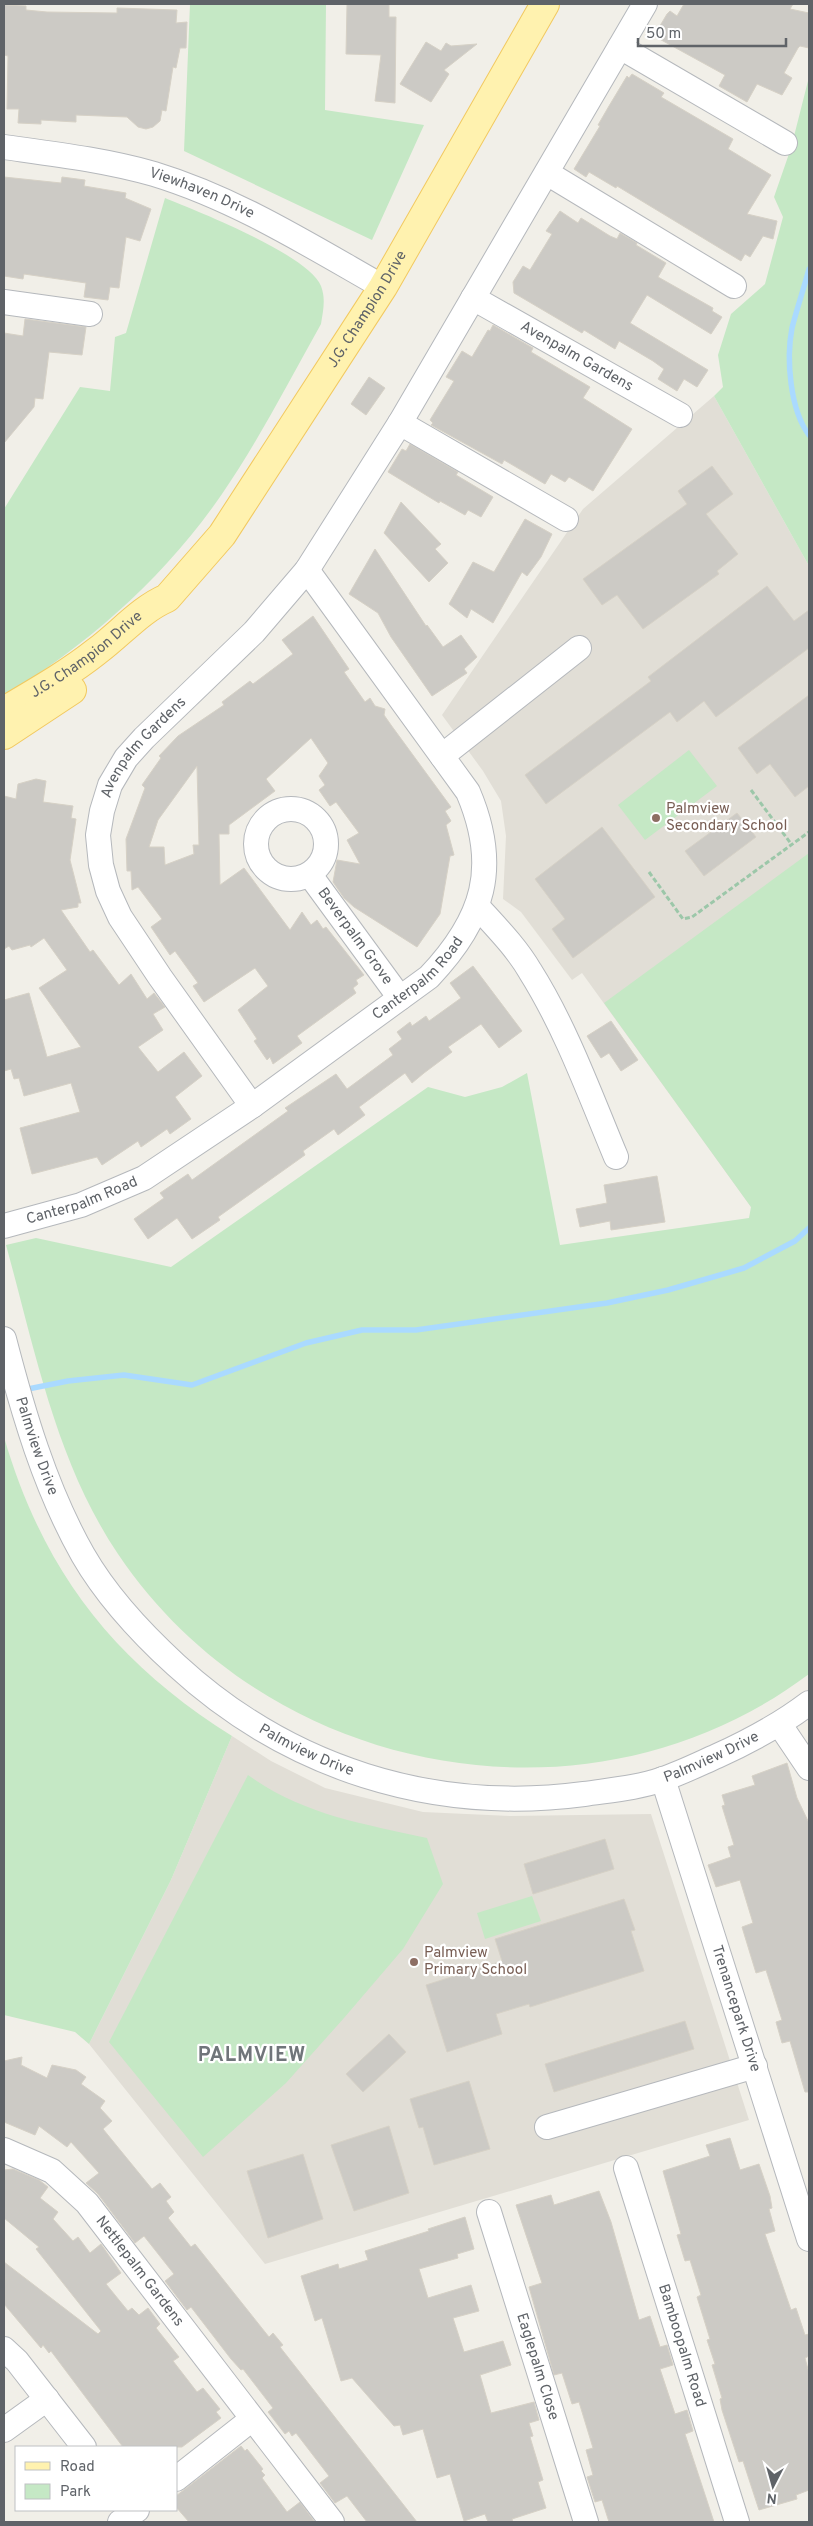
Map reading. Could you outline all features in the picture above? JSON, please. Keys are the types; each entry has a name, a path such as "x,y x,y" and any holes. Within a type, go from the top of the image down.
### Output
{"main road":[{"name":"J.G. Champion Drive","path":"4,735 87,679 164,608 167,598 222,535 383,287 545,4"},
{"name":"J.G. Champion Drive","path":"4,711 58,679 96,652 154,603 167,598"}],"street":[{"name":"Avenpalm Gardens","path":"252,1106 120,917 108,891 101,865 98,835 110,785 126,758 144,738 254,632 307,570 400,423 646,4"},
{"path":"620,48 785,142"},
{"name":"Viewhaven Drive","path":"4,147 111,163 182,184 214,196 258,217 383,287"},
{"path":"548,173 734,286"},
{"name":"Avenpalm Gardens","path":"473,298 680,415"},
{"path":"4,302 90,314"},
{"path":"400,423 566,519"},
{"name":"Canterpalm Road","path":"4,1226 81,1204 135,1182 163,1166 252,1106 428,977 446,959 465,931 477,906 484,879 485,850 479,817 468,792 307,570"},
{"path":"442,756 579,648"},
{"name":"Beverpalm Grove","path":"310,875 400,998"},
{"path":"477,906 530,970 551,1008 616,1157"},
{"name":"Palmview Drive","path":"4,1339 12,1371 50,1485 83,1556 108,1591 149,1640 204,1691 256,1727 307,1754 364,1776 409,1789 459,1797 510,1800 565,1796 628,1788 663,1779 780,1725 809,1702"},
{"path":"780,1725 809,1768"},
{"name":"Trenancepark Drive","path":"663,1779 809,2239"},
{"path":"547,2127 755,2066"},
{"name":"Nettlepalm Gardens","path":"4,2150 52,2171 87,2203 251,2420 332,2522"},
{"name":"Bamboopalm Road","path":"626,2168 737,2522"},
{"name":"Eaglepalm Close","path":"489,2212 586,2522"},
{"path":"4,2349 17,2362 83,2446"},
{"path":"4,2430 47,2399"},
{"path":"178,2477 251,2420"}],"path":[{"path":"751,790 792,845"},
{"path":"649,872 684,919 692,917 809,832"}],"shaded area":[{"name":"Palmview Secondary School","path":"714,396 809,566 809,1166 751,1207 582,973 572,980 521,912 503,899 506,836 501,801 483,771 442,715 583,509"},
{"name":"Palmview Primary School","path":"232,1736 271,1761 325,1788 423,1812 510,1816 651,1814 749,2120 265,2264 89,2044 171,1880"}],"green space":[{"path":"190,4 326,4 325,110 424,125 372,240 184,151"},
{"path":"809,77 809,566 714,396 723,387 718,355 731,314 765,284 783,217 774,197 791,148"},
{"path":"165,198 250,235 296,261 312,274 321,286 324,305 321,324 236,474 200,524 176,553 124,607 66,654 4,696 4,509 80,387 110,391 115,337 126,333"},
{"path":"689,750 717,786 645,840 618,805"},
{"path":"809,853 809,1674 723,1725 630,1756 534,1767 438,1760 346,1734 259,1691 182,1630 118,1554 97,1519 78,1482 50,1404 6,1245 36,1238 171,1267 428,1087 465,1097 502,1087 527,1073 560,1245 749,1218 751,1207 604,1003"},
{"path":"4,1437 20,1485 39,1530 62,1571 88,1609 118,1644 152,1677 190,1707 232,1736 171,1880 89,2044 75,2032 4,2015"},
{"path":"248,1775 269,1789 312,1809 356,1822 427,1838 443,1884 403,1949 344,2018 286,2083 203,2157 109,2042"},
{"path":"532,1896 541,1921 485,1939 477,1913"}],"building":[{"path":"347,4 389,4 389,17 396,17 395,103 375,101 381,55 346,54"},
{"path":"684,4 793,4 790,9 809,13 809,48 800,46 798,48 784,73 792,78 782,95 757,84 747,102 719,86 725,75 654,36 667,14 670,11 677,16"},
{"path":"4,5 26,6 26,10 47,12 117,13 117,8 177,10 176,23 187,22 186,48 180,48 176,68 173,67 166,111 162,110 160,121 153,127 146,129 138,127 127,117 76,115 76,122 41,120 41,124 18,123 19,109 7,109 8,56 4,55"},
{"path":"426,42 441,51 446,43 451,46 477,44 444,70 449,74 431,102 400,84"},
{"path":"632,74 664,93 661,97 733,139 728,149 771,175 747,214 777,221 773,239 763,236 750,257 745,254 741,261 617,186 616,188 589,172 586,177 574,169 627,76 629,78"},
{"path":"4,177 61,183 62,177 85,180 84,186 126,193 125,198 151,209 140,241 126,237 119,288 110,287 108,300 84,297 86,283 24,274 23,279 4,276"},
{"path":"560,211 578,223 581,218 610,236 617,239 620,233 637,243 636,245 666,263 658,277 713,308 712,311 722,317 711,334 647,295 630,323 708,370 697,387 684,379 677,391 658,379 664,369 653,361 619,341 615,349 584,330 582,333 514,293 513,282 523,266 530,270 552,234 546,231"},
{"path":"25,319 86,327 82,355 49,352 43,399 35,398 34,407 4,443 4,333 23,336"},
{"path":"493,325 533,348 531,352 590,387 583,398 632,429 593,491 569,477 565,482 551,474 545,484 504,460 502,464 431,425 433,423 430,420 454,381 446,377 462,351 472,357"},
{"path":"369,377 385,388 366,415 351,404"},
{"path":"410,444 458,472 456,475 493,497 481,517 468,510 465,515 440,501 439,503 388,472 402,449 406,451"},
{"path":"712,466 733,494 706,514 738,554 717,571 719,574 643,629 617,595 602,605 583,579 687,504 678,491"},
{"path":"401,502 441,544 435,549 448,563 429,582 384,533"},
{"path":"525,519 552,534 541,557 527,576 522,572 493,623 471,609 467,618 449,604 473,562 494,572"},
{"path":"375,549 426,626 443,647 461,635 477,657 464,669 467,673 432,696 391,637 378,613 349,594"},
{"path":"767,586 794,621 809,610 809,648 716,717 704,701 677,722 670,712 546,804 525,775 651,681 648,677"},
{"path":"313,616 349,669 344,672 365,702 370,698 375,706 385,709 384,715 451,807 445,811 451,821 446,825 454,855 450,856 440,914 417,947 354,907 344,898 333,882 337,860 360,864 347,840 359,833 336,802 330,806 319,790 325,785 319,776 328,763 311,738 266,779 275,791 229,825 229,834 219,834 220,885 244,868 290,930 302,912 311,925 317,920 323,929 326,927 364,975 356,980 358,984 353,988 356,993 297,1036 302,1043 273,1064 270,1057 267,1060 254,1041 257,1039 238,1010 268,986 255,968 204,1002 193,986 198,983 175,951 170,955 151,927 162,919 138,887 132,890 131,871 127,871 126,839 145,788 142,785 161,758 159,756 178,736 224,705 222,702 250,681 253,684 293,654 282,640","holes":["197,766 199,845 193,845 194,854 165,865 164,847 149,847 158,820"]},
{"path":"809,695 809,786 795,797 770,764 757,774 738,748"},
{"path":"36,779 46,781 43,802 73,806 71,818 76,819 70,860 81,903 78,903 78,907 61,910 90,952 93,950 119,985 131,974 147,999 154,993 165,1007 153,1014 163,1030 138,1047 158,1072 184,1052 202,1076 175,1097 191,1119 170,1134 167,1129 141,1147 138,1141 102,1165 97,1157 32,1174 20,1128 80,1112 71,1083 24,1096 19,1078 14,1079 11,1069 4,1071 4,1000 29,993 47,1057 81,1047 39,988 67,970 44,938 31,947 30,945 12,950 9,946 4,949 4,796 16,799 18,784"},
{"path":"737,813 756,837 704,876 685,851"},
{"path":"602,827 655,897 573,958 552,929 565,919 535,879"},
{"path":"473,966 522,1031 499,1048 481,1024 448,1047 452,1052 412,1083 405,1073 359,1107 365,1115 338,1135 334,1129 303,1151 305,1155 218,1217 220,1220 192,1239 177,1218 148,1239 134,1219 164,1198 160,1193 188,1174 192,1180 288,1111 285,1108 336,1074 347,1089 393,1055 389,1049 402,1039 397,1032 410,1022 412,1026 426,1016 429,1021 461,998 450,983"},
{"path":"611,1021 638,1060 621,1071 609,1053 601,1058 587,1036"},
{"path":"657,1176 665,1222 611,1230 610,1221 580,1227 576,1209 607,1203 604,1185"},
{"path":"787,1763 797,1798 809,1823 809,2092 805,2092 790,2041 782,2043 776,2022 782,2020 766,1970 756,1973 742,1927 753,1923 740,1880 716,1887 708,1865 731,1857 728,1847 734,1845 722,1806 725,1805 722,1795 755,1785 752,1776"},
{"path":"605,1839 614,1869 533,1894 524,1864"},
{"path":"624,1899 635,1930 631,1931 644,1971 530,2007 529,2004 496,2014 502,2034 447,2052 426,1985 502,1961 495,1939"},
{"path":"685,2021 694,2049 554,2092 545,2064"},
{"path":"389,2034 406,2052 363,2092 346,2074"},
{"path":"22,2057 21,2065 47,2078 52,2065 76,2070 86,2077 81,2084 105,2101 100,2108 112,2121 103,2129 152,2189 160,2183 171,2197 166,2201 174,2212 168,2218 191,2247 195,2244 269,2337 273,2333 283,2345 280,2347 417,2522 367,2522 347,2496 335,2503 320,2483 329,2476 296,2433 292,2436 289,2431 285,2434 268,2412 273,2408 243,2369 241,2370 231,2359 191,2307 187,2310 165,2281 174,2274 144,2236 135,2243 98,2194 86,2183 99,2173 71,2142 67,2147 39,2126 35,2135 4,2122 4,2061"},
{"path":"469,2081 490,2149 434,2165 423,2127 419,2128 410,2099"},
{"path":"389,2126 409,2193 354,2211 331,2145"},
{"path":"730,2138 740,2170 759,2164 770,2196 772,2208 769,2209 775,2231 765,2234 791,2310 796,2308 805,2335 809,2334 809,2356 805,2358 809,2373 809,2490 796,2495 797,2499 759,2510 743,2461 739,2462 722,2410 720,2399 722,2398 712,2365 715,2364 707,2340 710,2339 697,2297 701,2295 690,2260 685,2261 677,2235 681,2234 663,2171 710,2156 706,2145"},
{"path":"303,2154 323,2219 268,2238 247,2171"},
{"path":"13,2169 39,2180 48,2187 40,2198 58,2212 53,2219 73,2241 78,2237 90,2253 101,2244 121,2273 106,2284 128,2311 132,2308 139,2315 148,2308 160,2324 156,2328 179,2357 173,2361 197,2392 203,2388 220,2409 216,2412 221,2418 182,2447 122,2446 51,2351 49,2353 43,2345 41,2348 4,2304 4,2262 98,2334 101,2331 36,2249 39,2247 4,2218 4,2170"},
{"path":"599,2191 611,2222 639,2320 650,2316 660,2347 667,2345 673,2365 660,2369 675,2414 687,2410 693,2431 685,2434 714,2522 609,2522 602,2500 595,2502 587,2477 593,2475 586,2450 593,2448 579,2402 572,2404 562,2373 554,2375 529,2287 542,2283 516,2205 551,2195 554,2205"},
{"path":"465,2217 474,2249 457,2254 458,2258 419,2269 428,2298 471,2285 479,2311 453,2318 464,2352 503,2341 511,2365 480,2375 491,2413 534,2402 539,2420 529,2423 533,2436 530,2437 543,2480 538,2482 546,2508 512,2519 513,2522 488,2522 485,2514 464,2521 450,2474 437,2478 423,2429 403,2435 400,2425 394,2426 352,2378 341,2381 322,2318 315,2321 301,2276 338,2264 339,2269 368,2260 365,2251 429,2231 428,2229"},
{"path":"241,2446 245,2451 247,2449 263,2469 261,2471 265,2475 262,2478 287,2512 300,2502 314,2521 189,2522 178,2509 178,2494"}],"waterway":[{"path":"809,269 792,328 789,354 791,384 797,412 809,435"},
{"path":"23,1390 68,1381 124,1375 192,1385 306,1343 362,1330 416,1330 607,1303 668,1290 744,1268 795,1241 809,1228"}],"place":[{"name":"Palmview Secondary School","path":"656,818"},
{"name":"Palmview Primary School","path":"414,1962"}],"district":[{"name":"PALMVIEW","path":"252,2056"}]}
